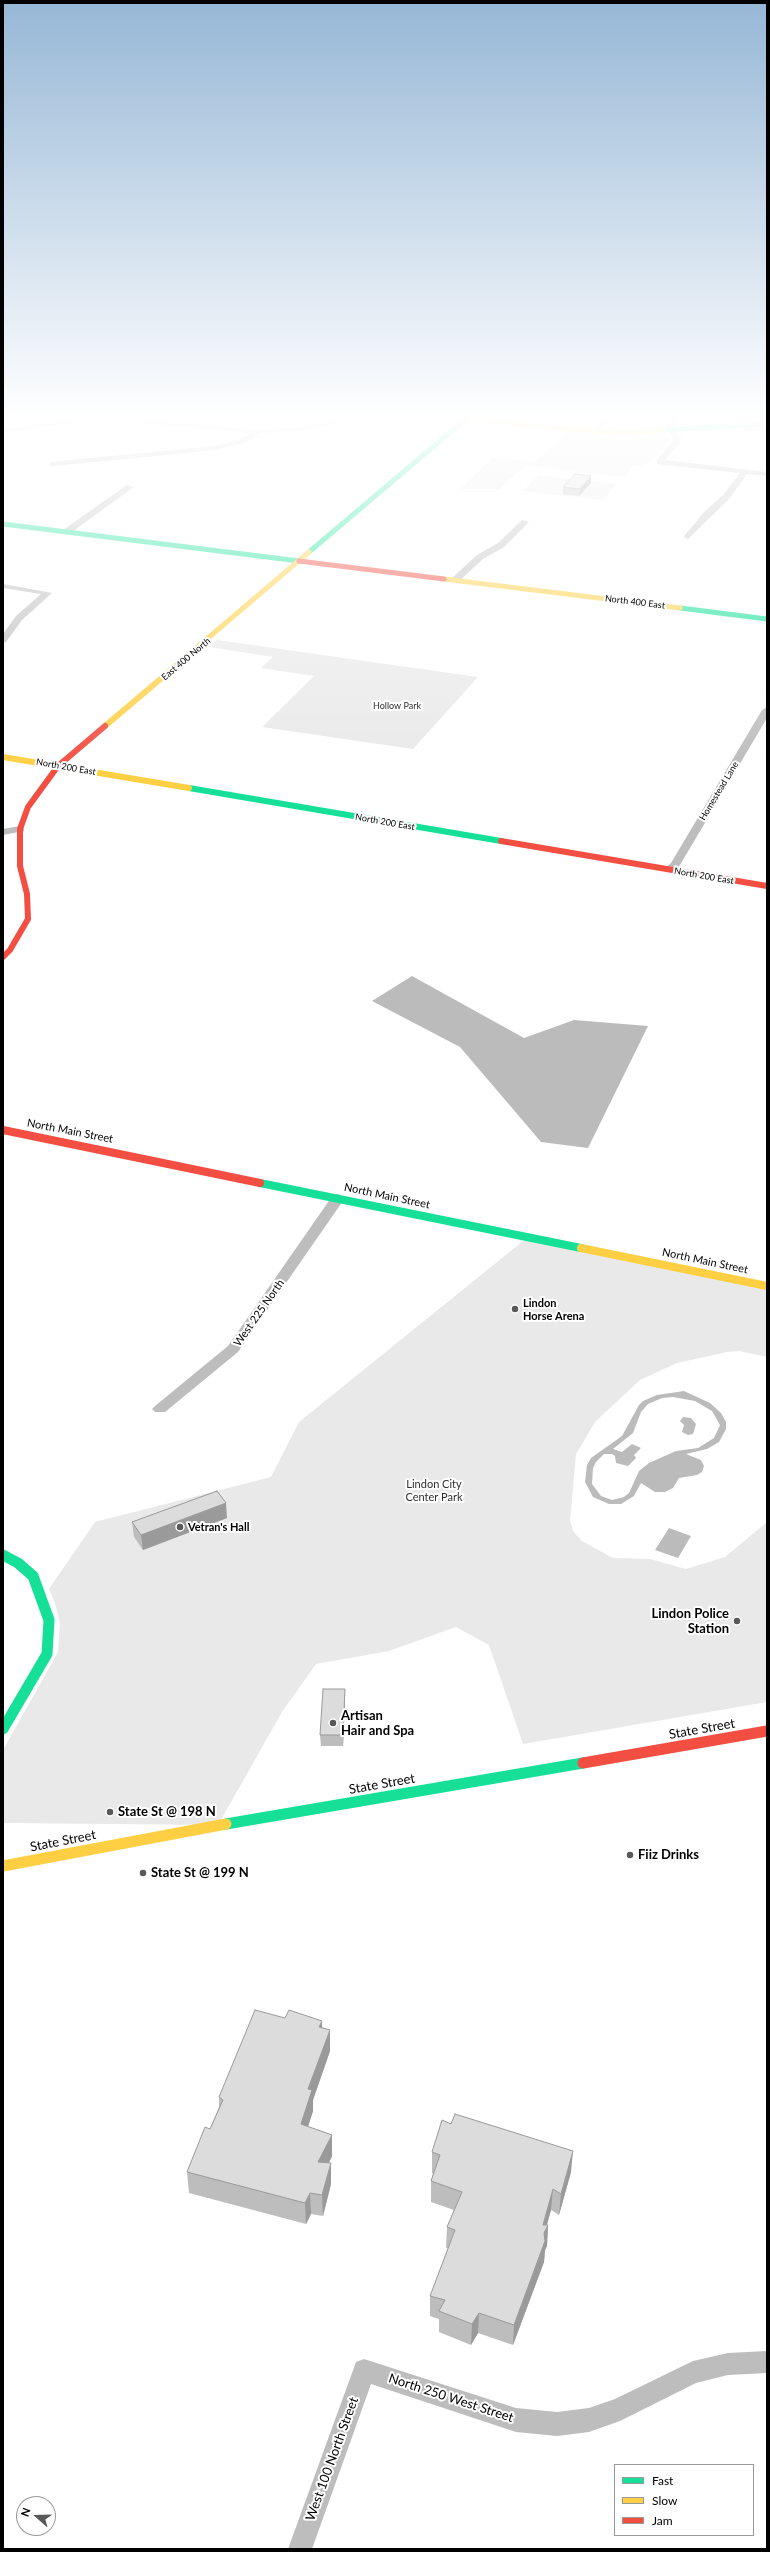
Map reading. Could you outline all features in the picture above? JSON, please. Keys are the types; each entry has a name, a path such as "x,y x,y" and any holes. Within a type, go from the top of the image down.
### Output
{"street":[{"name":"North 400 East","path":"67,532 767,619"},
{"name":"East 400 North","path":"3,957 10,950 28,919 27,894 20,866 20,830 28,808 58,766 335,532"},
{"path":"455,580 480,557 501,546 515,532"},
{"path":"688,537 692,532"},
{"path":"3,586 48,593 19,618 3,640"},
{"name":"Homestead Lane","path":"669,870 675,865 767,710"},
{"name":"North 200 East","path":"3,757 767,886"},
{"path":"3,832 20,830"},
{"name":"North Main Street","path":"3,1130 767,1286"},
{"name":"West 225 North","path":"160,1409 234,1349 338,1198"},
{"path":"3,1555 23,1567 33,1576 40,1590 50,1620 47,1654 3,1729"},
{"name":"State Street","path":"3,1866 218,1825 767,1731"},
{"name":"North 250 West Street","path":"364,2370 516,2420 557,2424 589,2420 620,2409 693,2372 728,2364 767,2362"},
{"name":"West 100 North Street","path":"300,2549 364,2370"}],"green space":[{"name":"Hollow Park","path":"217,640 478,677 413,749 262,727 314,676 261,668 273,657 209,647"},
{"name":"Lindon City Center Park","path":"528,1237 767,1286 767,1357 739,1351 727,1352 677,1363 640,1380 595,1422 576,1454 570,1521 573,1531 582,1541 613,1558 650,1559 686,1569 725,1557 767,1522 767,1702 523,1744 489,1645 456,1627 389,1651 316,1664 282,1712 218,1825 3,1823 3,1750 58,1652 60,1623 55,1603 49,1589 95,1522 271,1477 299,1422"}],"shaded area":[{"path":"412,976 524,1038 574,1020 648,1026 588,1148 541,1142 460,1047 372,1001"},
{"path":"684,1391 710,1403 721,1413 726,1422 726,1429 719,1442 707,1449 686,1454 701,1460 704,1466 702,1472 697,1475 679,1478 673,1488 665,1492 655,1492 641,1483 634,1496 621,1504 609,1504 593,1497 585,1482 587,1465 591,1458 622,1436 639,1405 643,1401 657,1395","holes":["673,1397 695,1401 712,1411 720,1425 714,1438 698,1448 676,1451 649,1463 639,1471 629,1493 624,1497 612,1500 601,1496 592,1484 593,1468 596,1462 604,1454 612,1454 615,1456 616,1463 628,1466 636,1458 634,1455 641,1448 632,1444 622,1452 613,1449 633,1433 641,1412 648,1404 662,1398"]},
{"path":"683,1417 691,1418 696,1424 693,1434 688,1435 682,1432 684,1425 680,1421"},
{"path":"669,1528 691,1536 678,1558 655,1550"}],"building":[{"path":"217,1491 226,1503 141,1535 132,1522"},
{"name":"Artisan Hair and Spa","path":"323,1689 345,1689 343,1735 320,1735"},
{"path":"255,2010 285,2018 289,2010 322,2021 319,2027 330,2030 308,2089 312,2090 301,2124 332,2135 318,2162 331,2163 322,2195 310,2193 305,2203 187,2172 205,2127 210,2129 223,2100 219,2097"},
{"path":"455,2114 573,2151 561,2194 553,2189 543,2225 548,2225 544,2233 545,2241 514,2325 479,2313 472,2324 439,2311 445,2300 430,2296 455,2230 447,2227 462,2192 431,2181 440,2155 432,2152 442,2120 451,2124"}],"traffic: fast":[{"path":"68,532 299,561"},
{"path":"309,552 332,532"},
{"path":"680,608 767,619"},
{"path":"189,788 501,841"},
{"path":"260,1183 581,1248"},
{"path":"3,1555 18,1563 33,1576 49,1620 47,1654 3,1729"},
{"path":"226,1824 583,1763"}],"traffic: slow":[{"path":"105,726 309,552"},
{"path":"444,579 680,608"},
{"path":"3,757 189,788"},
{"path":"581,1248 767,1286"},
{"path":"3,1866 226,1824"}],"traffic: jam":[{"path":"299,561 444,579"},
{"path":"3,957 10,950 28,919 27,894 20,866 20,829 28,807 58,766 105,726"},
{"path":"501,841 767,886"},
{"path":"3,1130 260,1183"},
{"path":"583,1763 767,1731"}],"place":[{"name":"Lindon Horse Arena","path":"515,1309"},
{"name":"Vetran's Hall","path":"180,1527"},
{"name":"Lindon Police Station","path":"737,1621"},
{"name":"Artisan Hair and Spa","path":"333,1723"},
{"name":"State St @ 198 N","path":"110,1812"},
{"name":"Fiiz Drinks","path":"630,1855"},
{"name":"State St @ 199 N","path":"143,1873"}]}
